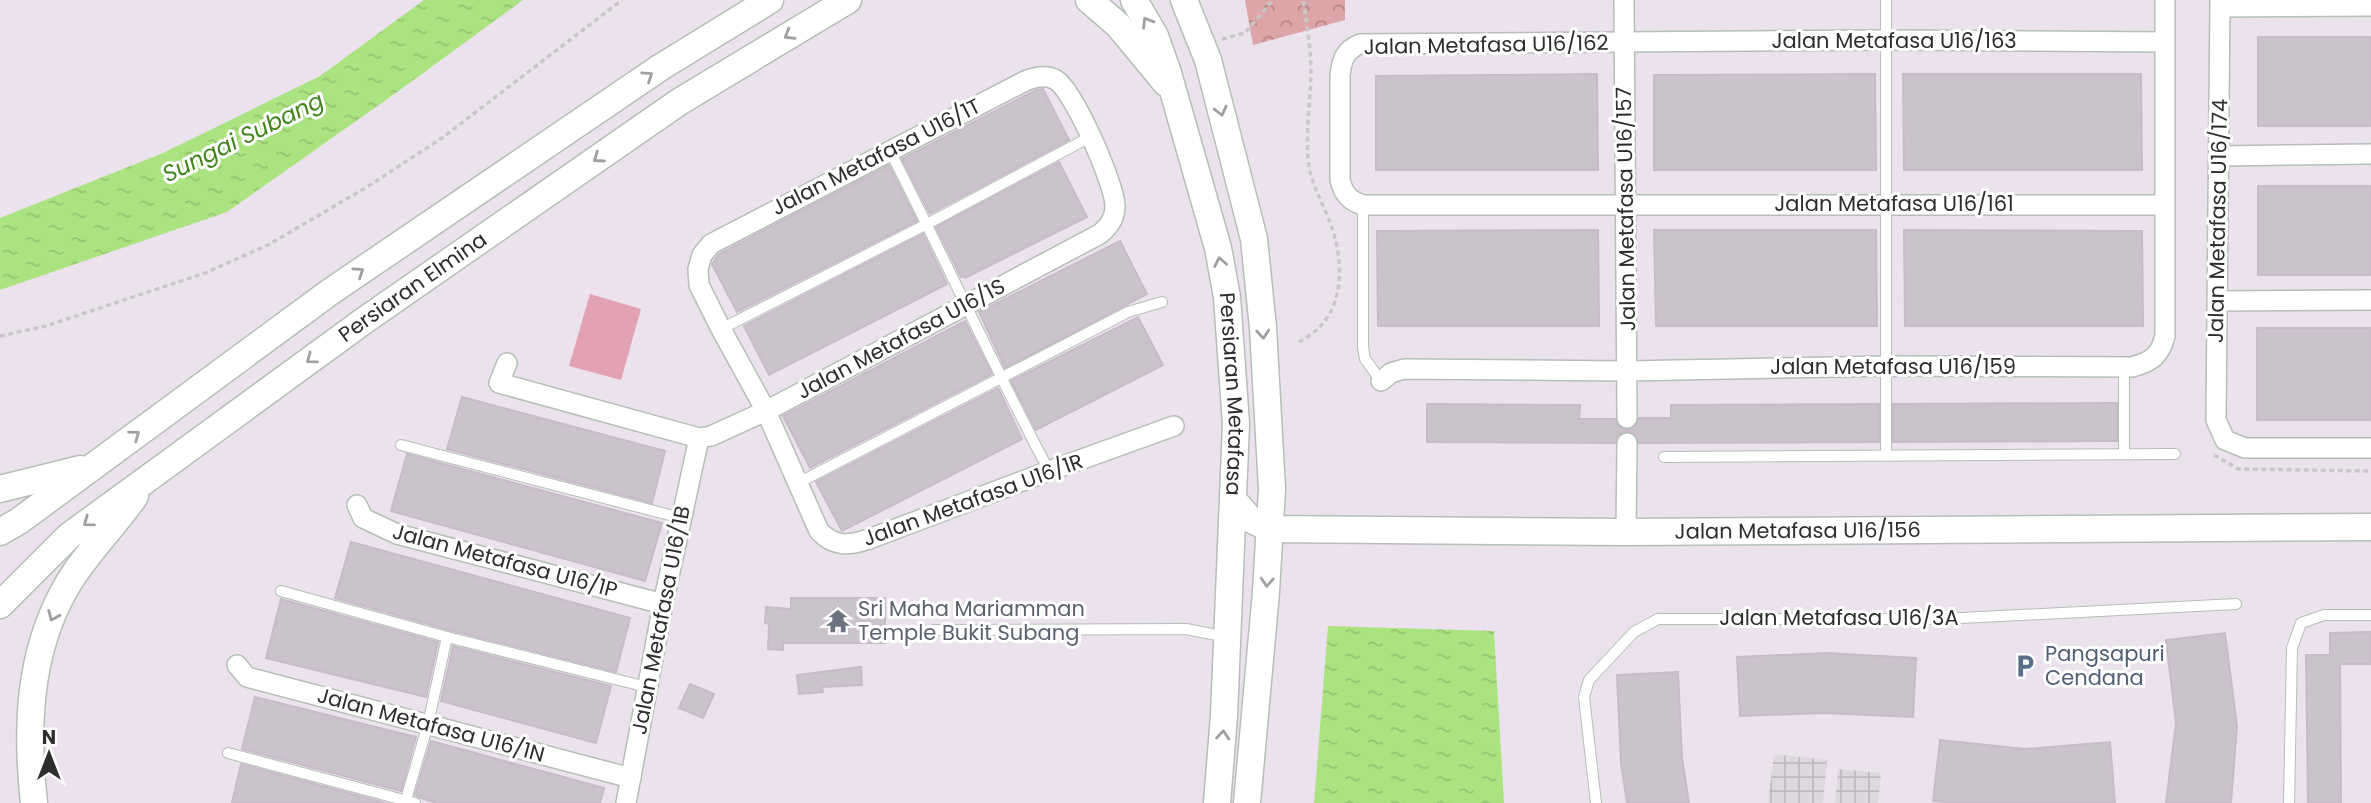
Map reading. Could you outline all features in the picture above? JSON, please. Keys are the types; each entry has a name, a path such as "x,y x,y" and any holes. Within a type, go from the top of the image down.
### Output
{"main road":[{"name":"Persiaran Elmina","path":"0,531 19,521 330,292 661,67 770,0"},
{"name":"Persiaran Elmina","path":"0,605 69,536 365,320 668,110 848,0"},
{"path":"1089,0 1118,25 1172,89"},
{"name":"Persiaran Metafasa","path":"1134,0 1155,36 1172,89 1218,248 1227,296 1236,424 1217,803"},
{"name":"Persiaran Metafasa","path":"1184,0 1214,50 1254,239 1260,287 1269,422 1271,530 1247,803"},
{"path":"1207,0 1214,50"},
{"path":"0,489 95,464"},
{"path":"34,803 30,768 30,710 39,650 64,590 90,552 117,524 146,480"},
{"path":"1234,501 1250,519 1271,530"},
{"name":"Jalan Metafasa U16/156","path":"1271,530 1626,532 2371,527"},
{"path":"1231,551 1248,536 1271,530"}],"street":[{"name":"Jalan Metafasa U16/157","path":"1624,0 1627,418"},
{"path":"2164,205 2165,0"},
{"path":"2220,4 2371,6"},
{"name":"Jalan Metafasa U16/174","path":"2220,4 2216,421 2225,440 2245,449 2371,448"},
{"name":"Jalan Metafasa U16/163","path":"1624,43 1886,40 2164,43"},
{"name":"Jalan Metafasa U16/162","path":"1363,205 1348,198 1343,192 1340,180 1340,75 1349,48 1360,44 1624,43"},
{"name":"Jalan Metafasa U16/1T","path":"766,411 720,329 699,285 698,269 702,255 711,244 1035,77 1045,76 1064,87 1091,136 1114,196 1114,218 1100,234"},
{"path":"2219,156 2371,154"},
{"name":"Jalan Metafasa U16/161","path":"1363,205 2164,205"},
{"name":"Jalan Metafasa U16/159","path":"1381,381 1391,373 1404,369 1628,371 1887,366 2124,367 2145,363 2157,356 2165,336 2164,205"},
{"name":"Jalan Metafasa U16/1S","path":"699,438 711,436 766,411 1100,234"},
{"path":"2218,301 2371,300"},
{"path":"507,363 499,383 699,438"},
{"name":"Jalan Metafasa U16/1R","path":"766,411 819,531 828,540 855,544 1174,426"},
{"name":"Jalan Metafasa U16/1B","path":"626,803 663,604 699,438"},
{"path":"1626,532 1627,443"},
{"name":"Jalan Metafasa U16/1P","path":"357,505 363,518 397,534 663,604"},
{"name":"Jalan Metafasa U16/1N","path":"237,665 247,677 631,778"}],"lane":[{"path":"1886,0 1886,455"},
{"path":"720,329 928,224 1091,136"},
{"path":"890,151 928,224 1000,379 1049,471"},
{"path":"1363,205 1363,347 1365,359 1381,381"},
{"path":"798,483 1128,312 1162,302"},
{"path":"2124,367 2124,454"},
{"path":"401,445 681,518"},
{"path":"1664,457 2175,454"},
{"path":"281,591 447,637 647,687"},
{"name":"Jalan Metafasa U16/3A","path":"1596,803 1584,697 1589,680 1634,632 1658,620 1942,619 2236,604"},
{"path":"2289,803 2292,648 2301,624 2324,615 2371,615"},
{"path":"934,630 1186,629 1227,638"},
{"path":"228,753 408,802 447,637"}],"path":[{"path":"0,337 46,326 205,273 268,245 367,187 442,138 622,0"},
{"path":"1214,50 1245,33 1273,0"},
{"path":"1299,342 1324,323 1332,309 1338,275 1334,234 1313,183 1308,162 1311,73 1303,0"}],"green space":[{"path":"1245,0 1345,0 1345,20 1253,45"}],"shaded area":[{"path":"590,294 641,309 621,380 569,366"},
{"path":"1774,754 1827,760 1823,803 1768,803"},
{"path":"1838,769 1881,773 1878,803 1835,803"}],"water":[{"name":"Sungai Subang","path":"424,0 523,0 227,212 0,290 0,218 163,153 320,76"},
{"path":"1328,626 1494,631 1504,803 1314,803"}],"building":[{"path":"2258,37 2371,37 2371,126 2258,126"},
{"path":"1597,74 1598,170 1376,170 1376,76"},
{"path":"1875,74 1876,170 1654,170 1654,75"},
{"path":"1903,74 2141,74 2142,170 1904,170"},
{"path":"1043,89 1069,140 930,214 902,159 1036,90"},
{"path":"1059,162 1087,217 965,278 961,277 936,227"},
{"path":"889,165 917,221 737,312 712,264 719,254"},
{"path":"2258,186 2371,186 2371,275 2258,275"},
{"path":"1598,230 1599,326 1378,326 1377,231"},
{"path":"1654,230 1876,230 1877,326 1656,326"},
{"path":"1904,230 2142,231 2143,326 1905,326"},
{"path":"923,234 947,284 769,375 744,326"},
{"path":"1120,241 1147,294 1005,368 979,312"},
{"path":"1138,317 1163,365 1036,430 1011,381"},
{"path":"965,321 992,374 810,468 783,416"},
{"path":"2257,328 2371,328 2371,420 2257,420"},
{"path":"998,388 1022,439 842,531 816,482"},
{"path":"462,397 665,451 652,503 447,449"},
{"path":"2117,403 2117,441 1893,442 1893,404"},
{"path":"1427,404 1580,405 1579,419 1615,419 1617,425 1626,430 1634,428 1639,418 1671,418 1671,405 1879,404 1879,442 1639,443 1634,433 1626,431 1617,436 1615,443 1427,442"},
{"path":"407,454 662,523 645,581 391,511"},
{"path":"351,542 630,618 616,672 335,598"},
{"name":"Sri Maha Mariamman Temple Bukit Subang","path":"791,598 885,598 885,643 783,643 783,650 768,649 769,624 765,623 766,607 791,609"},
{"path":"281,599 438,642 426,697 266,658"},
{"path":"2371,632 2371,664 2340,664 2341,803 2308,803 2306,655 2330,655 2330,633"},
{"path":"2225,633 2237,726 2231,803 2166,803 2176,723 2166,640"},
{"path":"453,646 611,686 596,743 441,701"},
{"path":"1827,653 1916,658 1913,717 1823,713 1740,716 1737,657"},
{"path":"861,667 862,685 822,687 823,692 799,694 797,675"},
{"path":"1678,672 1682,758 1689,803 1627,803 1621,763 1617,675"},
{"path":"690,684 714,694 703,718 679,708"},
{"path":"255,697 416,737 401,791 242,749"},
{"path":"1940,740 2025,749 2110,742 2115,803 1933,801"},
{"path":"431,741 604,788 600,803 437,803 421,798 415,795"},
{"path":"241,764 386,803 232,803"}],"place":[{"name":"Sri Maha Mariamman Temple Bukit Subang","path":"838,621"},
{"name":"Pangsapuri Cendana","path":"2025,666"}]}
